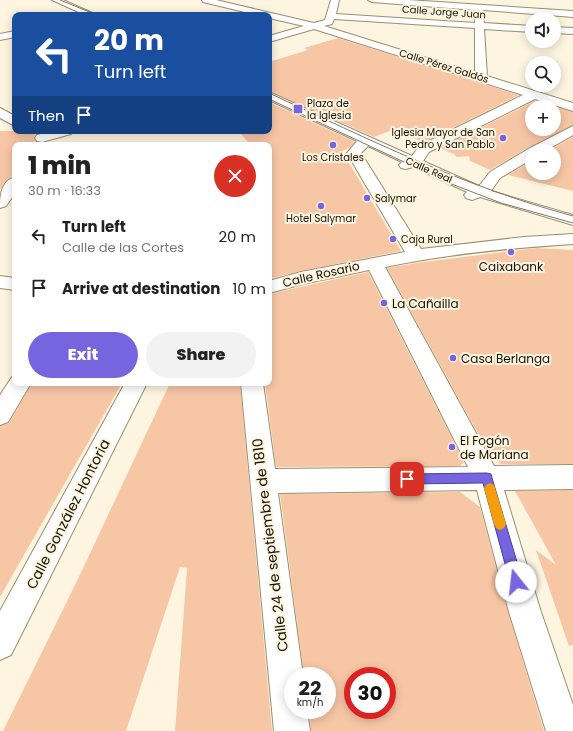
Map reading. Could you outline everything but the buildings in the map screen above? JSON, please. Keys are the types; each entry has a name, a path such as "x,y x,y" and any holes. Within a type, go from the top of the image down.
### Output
{"street":[{"path":"56,0 86,12"},
{"name":"Calle Pérez Galdós","path":"211,0 257,12"},
{"path":"272,38 329,22 332,16 335,0"},
{"path":"372,0 480,4 573,14"},
{"path":"480,4 481,77"},
{"name":"Calle Pérez Galdós","path":"272,16 314,26 573,107"},
{"name":"Calle Jorge Juan","path":"332,16 525,29"},
{"path":"561,30 573,31"},
{"path":"0,37 12,35"},
{"path":"409,164 416,160 424,149 535,94"},
{"name":"Calle Real","path":"272,97 366,140 409,164 476,193 573,220"},
{"path":"0,112 12,120"},
{"path":"548,144 573,130"},
{"path":"33,134 42,142 59,134"},
{"path":"366,140 354,153 416,255 524,242 573,239"},
{"path":"476,193 484,190 495,175 525,157"},
{"path":"0,203 12,186"},
{"name":"Calle Rosario","path":"272,286 416,255"},
{"path":"374,263 487,478 525,612 564,731"},
{"path":"0,282 12,284"},
{"path":"0,415 18,386"},
{"name":"Calle González Hontoria","path":"0,644 134,386"},
{"name":"Calle 24 de septiembre de 1810","path":"252,386 292,731"},
{"path":"263,481 573,477"}],"tram line":[{"path":"60,0 90,12"},
{"path":"272,94 381,145 456,177 494,191 573,216"},
{"path":"272,100 449,183 501,203 573,223"}],"slow traffic":[{"path":"490,488 500,524"}],"place":[{"name":"Plaza de la Iglesia","path":"298,109"},
{"name":"Iglesia Mayor de San Pedro y San Pablo","path":"503,138"},
{"name":"Los Cristales","path":"333,145"},
{"name":"Salymar","path":"367,198"},
{"name":"Hotel Salymar","path":"321,206"},
{"name":"Caja Rural","path":"393,239"},
{"name":"Caixabank","path":"511,252"},
{"name":"La Cañailla","path":"384,303"},
{"name":"Casa Berlanga","path":"453,358"},
{"name":"El Fogón de Mariana","path":"452,447"}],"route":[{"path":"407,479 487,478 516,582"}]}
